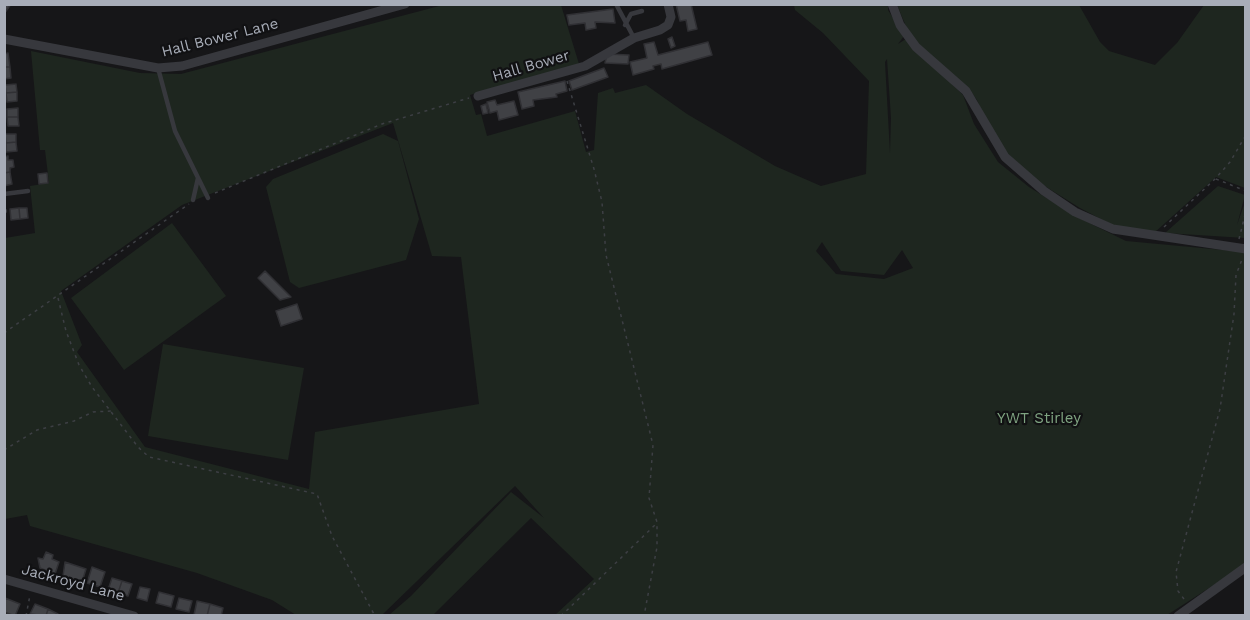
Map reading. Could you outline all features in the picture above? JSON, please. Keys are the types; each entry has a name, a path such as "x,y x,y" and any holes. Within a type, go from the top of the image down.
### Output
{"street":[{"name":"Hall Bower Lane","path":"4,39 158,68 182,66 405,4"},
{"name":"Hall Bower","path":"478,96 585,66 634,38 660,30 668,25 671,17 668,4"},
{"path":"892,4 900,25 916,47 966,90 1005,158 1044,192 1075,212 1113,229 1242,249"},
{"path":"1180,615 1245,567"},
{"name":"Jackroyd Lane","path":"4,579 32,589 134,615"}],"lane":[{"path":"616,4 625,25 634,38"},
{"path":"625,25 631,14 642,11"},
{"path":"158,68 175,131 208,197"},
{"path":"194,200 198,178"},
{"path":"4,194 28,191"}],"path":[{"path":"564,72 602,202 606,255 653,445 649,498 657,522 657,547 644,615"},
{"path":"208,197 382,124 478,96"},
{"path":"1154,236 1215,179 1230,162 1245,135"},
{"path":"1215,179 1245,191"},
{"path":"4,333 194,200"},
{"path":"1190,607 1178,591 1176,572 1220,409 1234,314 1236,275 1242,249 1245,212"},
{"path":"58,297 66,331 79,365 92,387 138,447 149,457 317,494 332,536 375,615"},
{"path":"4,450 37,430 74,421 93,411 112,411"},
{"path":"561,615 657,522"},
{"path":"26,615 32,589"}],"green space":[{"name":"YWT Stirley","path":"443,5 561,5 579,64 470,95 476,115 481,114 487,136 575,111 586,152 594,150 598,93 613,88 615,93 646,85 687,114 775,166 821,186 866,174 869,81 823,33 795,10 794,5 888,5 888,10 904,36 898,44 906,39 963,95 974,124 998,162 1029,187 1079,218 1126,241 1245,252 1245,565 1167,615 555,615 594,579 531,518 433,615 389,615 411,596 511,492 544,518 515,486 382,615 296,615 272,600 197,573 30,526 27,515 5,519 5,238 35,233 30,186 49,183 45,150 40,150 31,51 140,73 181,74","holes":["887,59 891,118 890,153 885,62","393,123 432,256 461,257 479,404 315,432 309,489 145,447 77,352 82,345 61,291 182,205","822,242 841,271 884,275 902,250 913,268 884,279 836,274 816,251"]},
{"path":"897,5 1079,5 1100,42 1109,51 1155,65 1177,43 1204,5 1245,5 1245,188 1216,177 1154,233 1114,226 1035,180 1002,148 977,100 968,88 920,47 908,31"},
{"path":"383,134 398,141 419,219 406,260 299,288 290,282 266,187 273,179"},
{"path":"1218,186 1245,195 1237,225 1245,202 1245,238 1165,233"},
{"path":"172,223 226,296 124,370 71,298"},
{"path":"163,344 304,368 288,460 148,436"}],"building":[{"path":"4,4 11,4 4,14"},
{"path":"676,4 691,4 697,29 688,31 686,20 680,21"},
{"path":"613,9 615,23 595,22 596,28 586,30 585,23 569,25 567,15"},
{"path":"672,37 675,46 671,48 668,39"},
{"path":"654,42 658,55 708,42 712,55 662,69 661,64 653,66 654,69 633,75 630,62 647,58 644,44"},
{"path":"8,53 10,67 4,67 4,54"},
{"path":"607,54 629,55 628,64 605,63"},
{"path":"4,67 10,67 11,78 4,79"},
{"path":"604,68 608,77 572,90 569,81"},
{"path":"565,81 567,91 556,94 557,97 533,100 534,106 522,109 518,92"},
{"path":"16,84 17,92 6,93 5,85"},
{"path":"17,92 17,101 7,102 6,93"},
{"path":"495,100 497,105 514,101 518,115 499,120 497,111 490,113 487,102"},
{"path":"486,104 488,113 483,114 481,106"},
{"path":"18,108 18,117 7,117 7,109"},
{"path":"7,117 18,117 19,126 8,126"},
{"path":"5,134 16,134 16,142 6,143"},
{"path":"16,142 17,151 6,152 6,143"},
{"path":"8,156 8,160 13,160 14,167 10,168 10,172 4,173 4,157"},
{"path":"10,172 12,184 4,186 4,173"},
{"path":"47,173 48,183 39,184 38,174"},
{"path":"19,208 20,219 11,220 10,209"},
{"path":"19,208 27,208 28,218 20,219"},
{"path":"265,271 291,297 280,300 258,278"},
{"path":"297,304 302,319 281,326 276,311"},
{"path":"46,552 53,555 52,559 59,562 55,574 40,568 38,558 43,559"},
{"path":"65,562 86,569 82,582 63,576"},
{"path":"92,567 105,572 100,587 87,583"},
{"path":"112,578 122,581 118,593 108,590"},
{"path":"122,581 132,584 128,596 118,593"},
{"path":"140,587 150,589 147,601 137,598"},
{"path":"159,592 174,596 171,607 156,603"},
{"path":"5,598 20,604 15,616 4,612"},
{"path":"179,598 192,601 189,612 176,609"},
{"path":"197,601 210,604 207,616 194,615"},
{"path":"35,604 48,609 46,616 30,614"},
{"path":"210,604 223,608 221,616 207,616"},
{"path":"48,609 58,614 57,616 46,616"}]}
